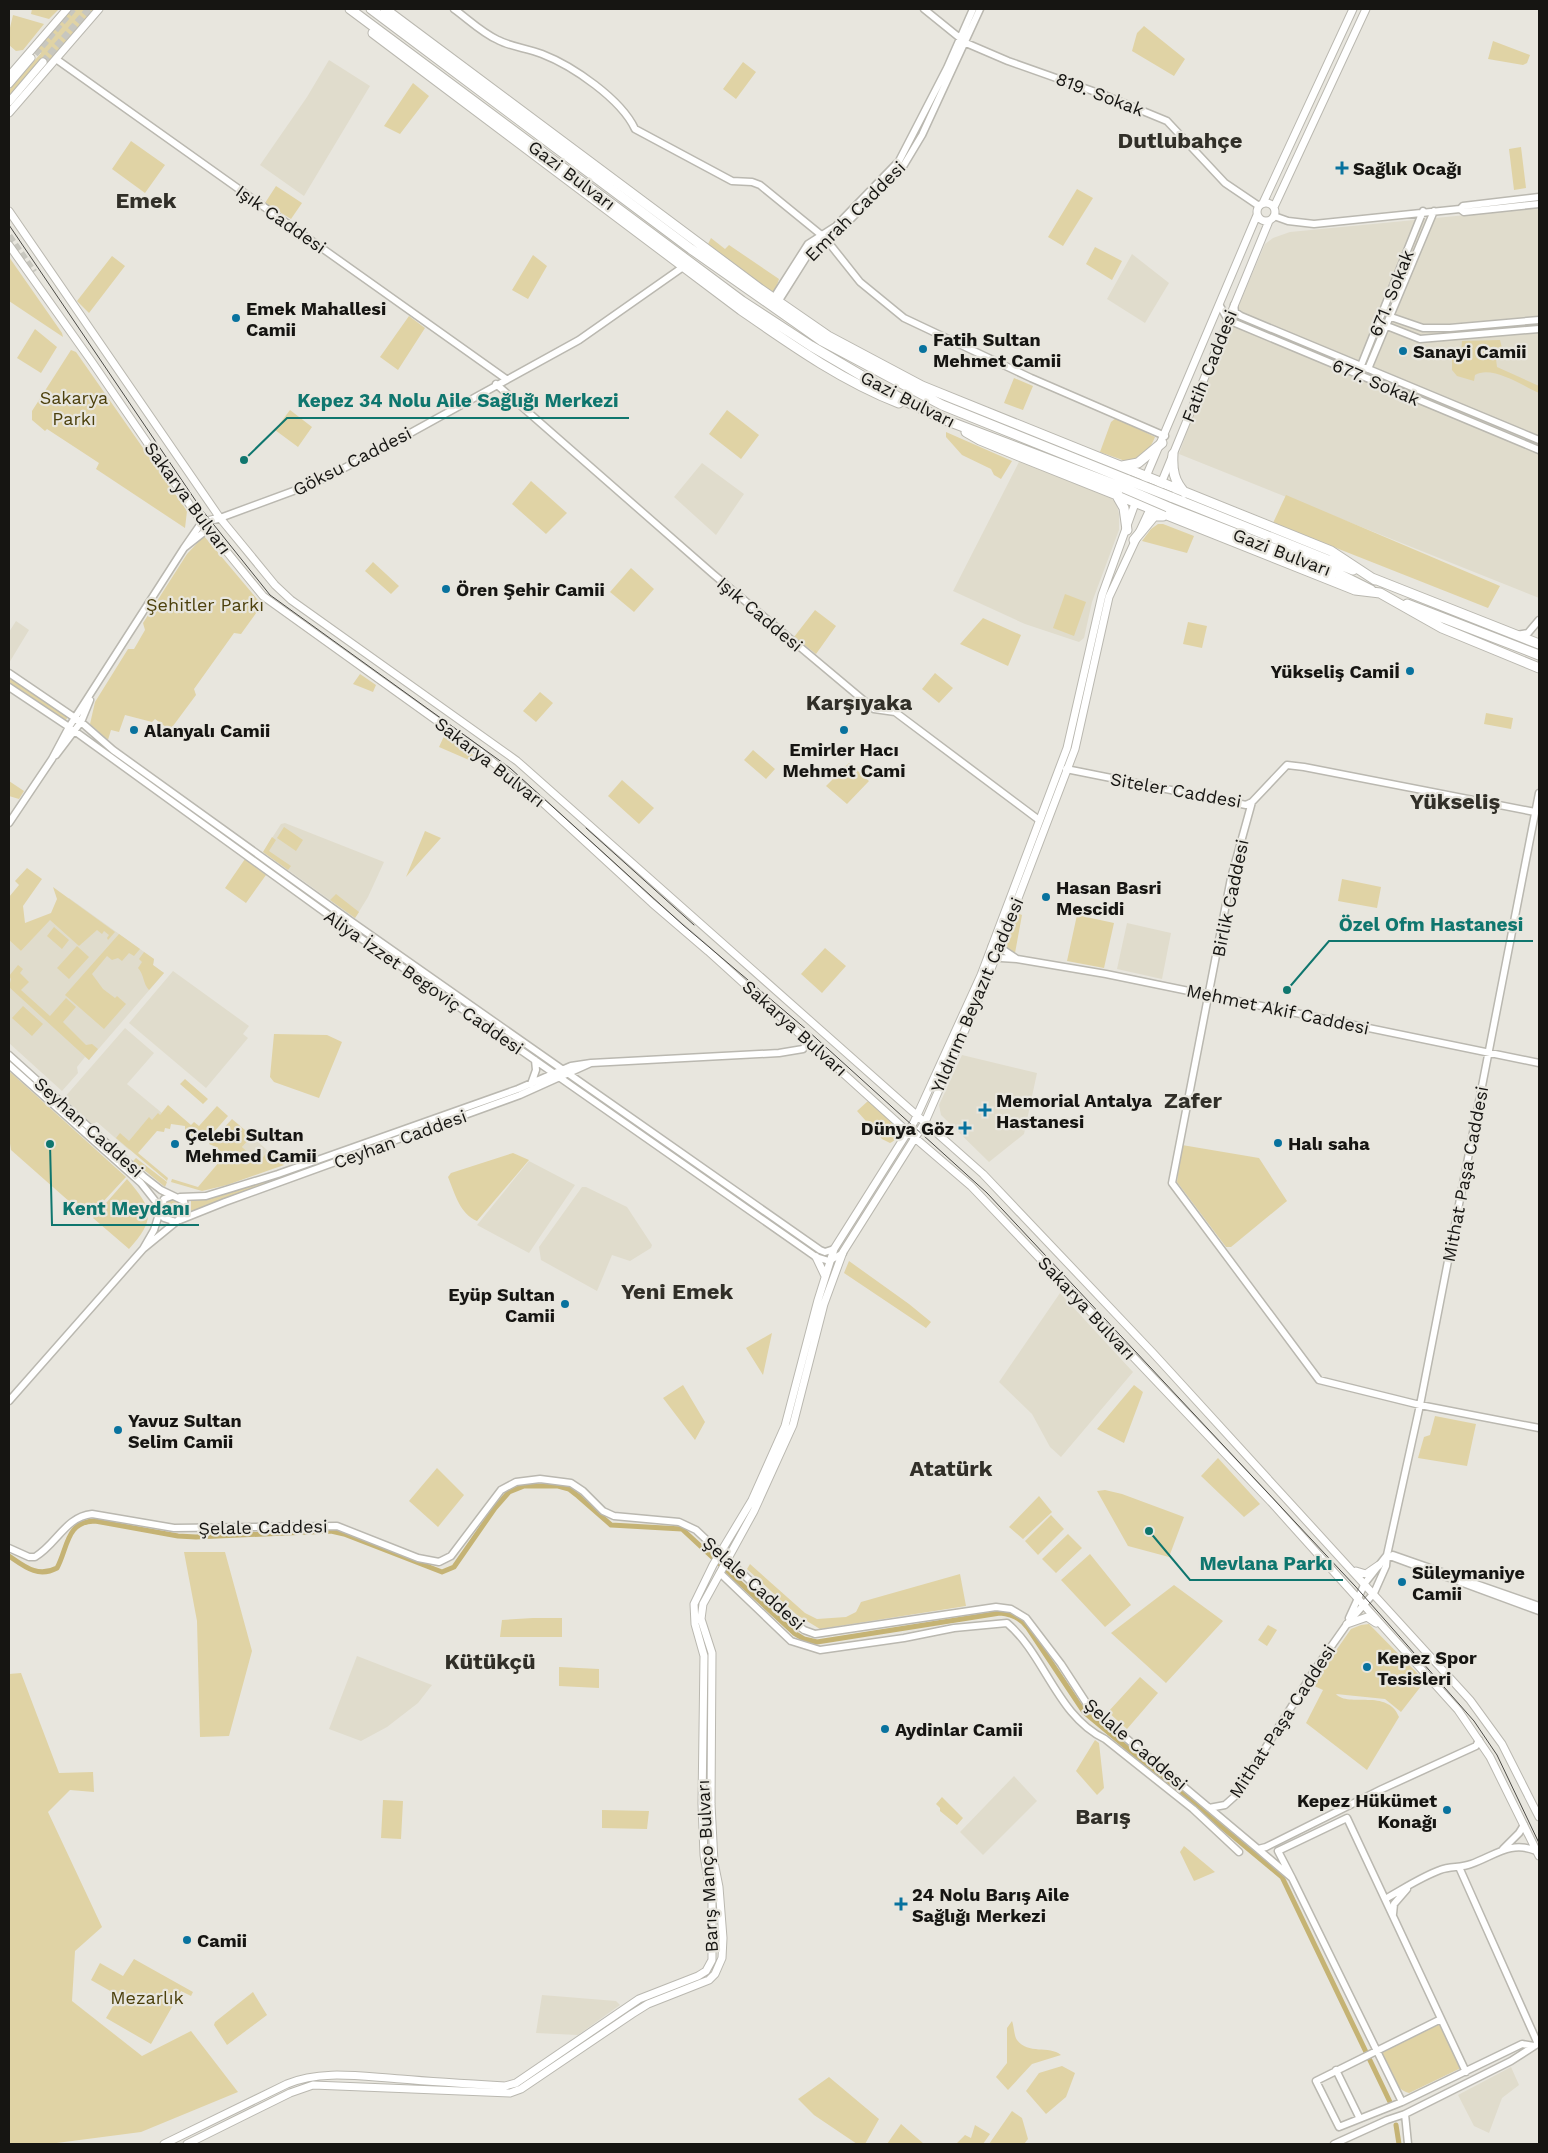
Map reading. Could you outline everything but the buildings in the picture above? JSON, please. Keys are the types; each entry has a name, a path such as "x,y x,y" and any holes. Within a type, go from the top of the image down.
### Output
{"highway":[{"path":"349,9 394,50 778,336 856,383 897,402 925,410"},
{"name":"Gazi Bulvarı","path":"349,9 742,301 810,346 925,410 948,421 1123,487 1171,498 1539,644"},
{"name":"Gazi Bulvarı","path":"370,9 766,303 822,341 901,385 1168,507 1539,655"},
{"path":"385,9 776,301 828,336 922,386 1185,494 1331,551 1375,580"},
{"path":"942,405 1020,426"},
{"path":"1118,466 1138,463 1164,440"},
{"path":"1173,454 1172,468 1177,483 1185,494"},
{"path":"1123,487 1134,503 1149,511 1172,518 1355,590 1380,593 1442,628 1539,668"},
{"path":"1123,487 1127,530"},
{"path":"1134,540 1154,516 1172,518"}],"main road":[{"path":"9,76 67,9"},
{"path":"9,113 98,9"},
{"path":"1353,9 1261,205 1257,215 1262,220 1271,218 1274,207 1366,9"},
{"path":"9,84 35,54"},
{"path":"9,102 43,62"},
{"path":"1261,205 1268,203 1274,207"},
{"name":"Sakarya Bulvarı","path":"9,211 220,518 287,597 517,761 983,1174 1153,1354 1365,1583 1470,1700 1491,1727 1512,1762 1539,1818"},
{"name":"Fatih Caddesi","path":"1134,503 1164,440 1257,215"},
{"name":"Fatih Caddesi","path":"1149,511 1271,218"},
{"name":"Sakarya Bulvarı","path":"9,245 196,514 269,601 506,772 908,1132 972,1186 1228,1456 1458,1710 1479,1740 1538,1853"},
{"path":"34,272 83,344 92,362"},
{"name":"Yıldırım Beyazıt Caddesi","path":"720,1573 754,1511 793,1424 824,1304 842,1253 916,1138 996,955 996,947 1039,820 1073,728 1102,595 1127,530 1134,503"},
{"name":"Yıldırım Beyazıt Caddesi","path":"713,1565 752,1500 785,1426 829,1261 834,1249 917,1116 981,975 996,947 1082,728 1109,597 1149,511"},
{"path":"202,522 220,518"},
{"path":"208,529 220,518"},
{"path":"816,1257 825,1276"},
{"name":"Barış Manço Bulvarı","path":"164,2144 287,2084 307,2078 328,2075 505,2086 516,2083 639,1999 698,1976 706,1971 712,1960 712,1903 704,1856 702,1804 704,1656 693,1614 694,1604 713,1565"},
{"path":"1352,1569 1366,1574 1379,1565"},
{"name":"Barış Manço Bulvarı","path":"187,2144 290,2092 314,2085 510,2094 521,2089 648,2004 709,1980 715,1974 722,1958 723,1938 719,1887 714,1862 711,1814 712,1653 701,1619 704,1604 720,1573"},
{"path":"1347,1624 1367,1617 1383,1627"}],"street":[{"path":"454,9 497,40 557,61 622,108 629,116 635,129 732,181 752,182 760,185 823,236 860,282 904,318 1164,440"},
{"name":"819. Sokak","path":"924,9 966,42 1008,61 1073,82 1167,121 1225,183 1261,205"},
{"name":"Emrah Caddesi","path":"823,236 836,226 899,161 916,132 973,9"},
{"name":"Emrah Caddesi","path":"776,301 808,244 840,230 904,165 922,135 980,9"},
{"name":"Işık Caddesi","path":"56,59 506,378"},
{"path":"1271,218 1314,224 1423,211 1460,209 1463,206 1539,198"},
{"path":"1460,209 1464,212 1539,204"},
{"name":"671. Sokak","path":"1358,374 1423,211"},
{"name":"671. Sokak","path":"1368,369 1434,211"},
{"name":"Göksu Caddesi","path":"220,518 324,479 506,378 579,340 683,267"},
{"name":"677. Sokak","path":"1234,305 1235,312 1241,316 1539,440"},
{"path":"1220,306 1228,320"},
{"path":"1391,317 1423,328 1450,328 1539,320"},
{"name":"677. Sokak","path":"1228,320 1539,450"},
{"path":"1387,326 1420,339 1539,329"},
{"name":"Işık Caddesi","path":"496,384 713,574 874,709 895,712 1039,820"},
{"path":"195,530 196,514"},
{"path":"9,823 52,759 69,727 90,697 195,530 202,522"},
{"path":"184,548 208,529"},
{"path":"1515,635 1528,633 1539,620"},
{"path":"9,673 75,718"},
{"name":"Aliya İzzet Begoviç Caddesi","path":"9,687 69,727 352,932 561,1079 816,1257 829,1261"},
{"path":"52,759 82,722 90,697"},
{"name":"Aliya İzzet Begoviç Caddesi","path":"75,718 113,750 357,926 562,1070 820,1250 825,1252 834,1249"},
{"name":"Siteler Caddesi","path":"1066,769 1246,805 1252,802 1287,765 1535,812"},
{"name":"Mithat Paşa Caddesi","path":"1209,1808 1225,1805 1235,1796 1347,1624 1374,1593 1386,1566 1420,1405 1539,793"},
{"name":"Birlik Caddesi","path":"1252,802 1231,878 1210,995 1197,1048 1172,1183 1319,1380 1420,1405 1539,1428"},
{"path":"996,947 1017,959"},
{"name":"Mehmet Akif Caddesi","path":"996,955 1001,958 1064,966 1210,995 1539,1063"},
{"name":"Ceyhan Caddesi","path":"180,1198 200,1198 237,1187 531,1084 574,1064 772,1053 803,1049 808,1041"},
{"name":"Seyhan Caddesi","path":"9,1055 143,1176 172,1196"},
{"path":"531,1084 536,1070 535,1060"},
{"name":"Ceyhan Caddesi","path":"9,1401 143,1249 178,1221 561,1079 591,1063"},
{"name":"Seyhan Caddesi","path":"9,1065 141,1184 160,1209"},
{"path":"172,1196 180,1198 187,1209 178,1221 164,1218 160,1209 164,1200 172,1196"},
{"name":"Ceyhan Caddesi","path":"143,1249 154,1230 160,1209"},
{"path":"829,1261 842,1253"},
{"name":"Şelale Caddesi","path":"9,1548 29,1557 35,1557 71,1521 83,1515 92,1514 174,1528 337,1526 418,1558 439,1562 451,1556 501,1490 516,1482 540,1479 570,1483 583,1491 603,1511 614,1516 668,1520 687,1525 727,1559 796,1624 804,1630 815,1634 996,1607 1019,1612 1035,1627 1089,1708 1292,1878"},
{"path":"1347,1624 1365,1583 1387,1555"},
{"path":"1387,1555 1406,1558 1539,1606"},
{"path":"1387,1555 1539,1611"},
{"name":"Şelale Caddesi","path":"720,1573 791,1641 820,1650 904,1638 954,1628 1007,1623 1020,1634 1060,1698 1097,1735 1105,1739 1193,1809 1239,1852"},
{"path":"1258,1849 1266,1847 1341,1808 1476,1746 1479,1740"},
{"path":"1402,2102 1371,2053 1278,1851 1347,1818 1466,2072"},
{"path":"1502,1850 1520,1833 1524,1824"},
{"path":"1385,1899 1442,1869 1469,1865 1502,1850 1516,1846 1526,1846 1538,1853"},
{"path":"1458,1867 1537,2045"},
{"path":"1393,1916 1394,1904 1409,1886"},
{"path":"1441,2019 1316,2081 1338,2127 1359,2117 1402,2102 1522,2044 1537,2045"},
{"path":"1334,2144 1405,2114 1511,2061 1537,2045"},
{"path":"1336,2070 1359,2117"},
{"path":"1405,2114 1408,2144"}],"shaded area":[{"path":"329,60 370,86 304,196 260,165 307,97"},
{"path":"1539,208 1539,598 1179,454 1199,398 1265,244 1273,238 1290,232"},
{"path":"1132,254 1169,283 1145,323 1107,299"},
{"path":"1020,460 1108,496 1116,502 1119,514 1119,530 1092,602 1084,638 1079,642 1025,624 953,591"},
{"path":"702,463 744,494 716,535 674,497"},
{"path":"16,621 29,630 9,663 9,632"},
{"path":"285,823 384,862 368,897 355,918 263,852 281,824"},
{"path":"69,898 154,959 153,965 164,973 89,1060 85,1057 77,1067 78,1073 62,1091 9,1043 9,940 21,951"},
{"path":"1127,923 1171,933 1162,979 1117,969"},
{"path":"173,971 249,1026 243,1034 248,1038 206,1088 129,1023"},
{"path":"125,1028 154,1053 127,1084 162,1113 129,1150 97,1122 92,1124 64,1098"},
{"name":"Memorial Antalya Hastanesi","path":"962,1055 1037,1073 1024,1134 989,1162 941,1115 939,1105"},
{"path":"252,1136 268,1151 259,1162 242,1147"},
{"path":"529,1161 575,1185 529,1253 477,1225"},
{"path":"582,1187 586,1187 627,1207 652,1245 651,1248 630,1261 612,1255 597,1291 541,1260 539,1247"},
{"path":"1060,1293 1133,1372 1061,1457 1050,1447 1032,1414 999,1382"},
{"path":"357,1656 432,1685 418,1703 387,1727 361,1741 329,1729"},
{"path":"1014,1776 1037,1801 983,1855 960,1832"},
{"path":"542,1995 616,2001 620,2005 578,2035 536,2033"},
{"path":"1511,2067 1519,2085 1502,2098 1489,2133 1474,2126 1458,2095"}],"green space":[{"path":"32,9 59,9 49,19 31,14"},
{"path":"71,9 95,9 50,61 46,58 9,101 9,90 41,53 37,49"},
{"path":"13,15 44,24 23,50 16,51 9,45 9,32"},
{"path":"1144,26 1185,59 1174,76 1132,51 1137,33"},
{"path":"1493,41 1530,55 1527,63 1523,65 1488,59"},
{"path":"743,62 756,72 736,99 723,89"},
{"path":"413,83 429,96 400,134 384,126"},
{"path":"131,141 165,165 145,193 112,169"},
{"path":"1521,147 1526,188 1514,190 1509,149"},
{"path":"276,186 302,203 291,219 265,203"},
{"path":"1077,189 1093,198 1063,246 1048,237"},
{"path":"711,238 725,249 729,245 779,279 775,291 769,293 707,246"},
{"path":"1095,247 1122,261 1112,280 1086,264"},
{"path":"533,255 547,266 528,299 512,290"},
{"path":"112,256 125,266 89,313 77,301"},
{"path":"9,257 62,333 63,337 9,301"},
{"path":"409,316 425,328 398,370 380,357"},
{"path":"35,329 57,347 41,373 17,358"},
{"path":"1500,340 1503,352 1496,359 1497,367 1539,386 1539,393 1499,374 1482,373 1475,375 1474,381 1457,376 1452,370 1452,355 1461,354 1462,341"},
{"name":"Sakarya Parkı","path":"71,350 76,352 187,511 185,528 96,469 99,463 47,429 45,431 32,420 32,411"},
{"path":"1014,378 1033,386 1023,410 1004,403"},
{"path":"290,410 312,427 298,447 275,430"},
{"path":"727,410 759,435 741,459 709,434"},
{"path":"1116,418 1155,437 1144,452 1128,462 1100,452 1111,422"},
{"path":"946,432 1012,461 1001,479 994,475 991,469 962,455 946,437"},
{"path":"531,481 567,513 546,534 512,504"},
{"path":"1286,495 1500,586 1488,608 1273,523"},
{"path":"1158,524 1163,524 1194,536 1187,553 1142,541 1151,529"},
{"name":"Şehitler Parkı","path":"204,536 262,605 241,634 234,633 194,689 196,695 170,730 155,719 152,722 125,715 119,732 111,730 108,740 90,724 95,702 128,649 134,649 145,630 143,623 187,554"},
{"path":"373,562 399,586 391,594 365,571"},
{"path":"631,568 654,589 634,612 610,592"},
{"path":"1065,594 1086,602 1074,636 1053,628"},
{"path":"815,610 836,626 816,654 794,637"},
{"path":"983,618 1021,635 1008,666 960,644"},
{"path":"1188,622 1207,626 1202,648 1183,644"},
{"path":"935,673 953,688 939,703 922,689"},
{"path":"360,674 376,685 373,692 353,684"},
{"path":"9,677 68,717 65,721 9,683"},
{"path":"540,692 553,703 536,722 523,711"},
{"path":"1486,713 1513,718 1511,729 1484,724"},
{"path":"445,734 473,755 469,760 439,747"},
{"path":"753,750 775,769 766,779 744,760"},
{"path":"849,763 869,781 847,804 826,786"},
{"path":"622,780 654,808 639,824 608,796"},
{"path":"9,781 24,791 19,799 9,796"},
{"path":"284,827 303,840 296,851 277,838"},
{"path":"425,831 441,838 406,877"},
{"path":"272,837 276,840 269,851 291,866 288,870 263,852"},
{"path":"245,859 266,875 246,903 225,888"},
{"path":"27,868 42,879 23,906 25,923 51,913 57,899 53,887 115,932 108,940 109,935 104,931 102,934 97,930 79,946 50,920 21,951 9,940 9,897 19,885 15,881"},
{"path":"1342,879 1381,887 1377,908 1338,901"},
{"path":"336,894 359,912 355,918 330,900"},
{"path":"1017,913 1022,915 1015,953 1005,948"},
{"path":"1077,915 1114,923 1104,968 1067,961"},
{"path":"54,927 69,940 62,949 47,936"},
{"path":"119,934 140,949 134,956 129,953 122,961 118,958 112,960 107,956 92,974 103,989 115,998 117,996 126,1004 104,1029 65,995"},
{"path":"77,946 89,957 69,979 57,968"},
{"path":"825,948 846,966 822,993 801,974"},
{"path":"144,952 154,959 153,965 164,973 149,990 138,968 142,962 139,959"},
{"path":"18,965 23,969 20,973 29,982 21,990 50,1016 66,998 76,1007 63,1022 86,1045 92,1044 98,1049 89,1060 9,987 11,979 9,976"},
{"path":"23,1006 43,1024 32,1036 12,1018"},
{"path":"274,1034 327,1035 342,1042 319,1098 274,1082 270,1077"},
{"path":"9,1071 126,1177 88,1218 11,1150 9,1137"},
{"path":"185,1079 208,1099 203,1104 180,1084"},
{"path":"868,1101 898,1127 897,1137 892,1142 890,1143 882,1139 857,1111"},
{"path":"168,1105 191,1125 194,1122 199,1126 217,1106 228,1116 205,1142 189,1138 190,1133 185,1132 185,1126 171,1124 170,1129 165,1128 164,1132 157,1131 138,1153 168,1178 167,1181 116,1138 120,1133 129,1141 149,1117 152,1120 158,1113 160,1115"},
{"path":"232,1119 252,1136 242,1147 259,1162 268,1151 284,1165 227,1185 202,1191 171,1182 172,1179 198,1187 225,1155 209,1144"},
{"path":"409,1130 409,1133 191,1212 191,1201 209,1199"},
{"path":"1182,1145 1259,1158 1287,1201 1231,1247 1226,1247 1177,1182"},
{"path":"513,1153 529,1160 477,1221 471,1218 459,1203 448,1177 451,1173"},
{"path":"136,1158 167,1182 165,1187 133,1161"},
{"path":"127,1179 142,1198 148,1213 144,1229 129,1249 93,1218"},
{"path":"173,1199 180,1202 183,1209 180,1216 173,1219 166,1216 163,1209 166,1202"},
{"path":"849,1261 931,1322 926,1328 844,1273"},
{"path":"772,1333 763,1375 746,1348"},
{"path":"683,1385 705,1422 695,1440 663,1398"},
{"path":"1134,1385 1143,1392 1124,1443 1097,1429"},
{"path":"1435,1416 1476,1424 1467,1466 1418,1458 1424,1437 1430,1435"},
{"path":"1218,1458 1260,1504 1244,1517 1201,1476"},
{"path":"437,1468 464,1495 438,1527 409,1501"},
{"path":"1105,1490 1122,1494 1184,1517 1169,1557 1128,1546 1097,1491"},
{"path":"1039,1496 1052,1512 1023,1539 1009,1527"},
{"path":"1051,1515 1064,1529 1038,1555 1025,1541"},
{"path":"1068,1534 1082,1548 1056,1573 1042,1559"},
{"path":"184,1552 225,1552 252,1651 229,1736 200,1737 197,1621"},
{"path":"1090,1554 1131,1605 1105,1627 1061,1580"},
{"path":"750,1564 805,1613 817,1619 846,1617 856,1612 861,1602 960,1574 966,1606 820,1629 797,1615 747,1569"},
{"path":"1174,1585 1223,1621 1166,1683 1111,1633"},
{"path":"562,1618 562,1637 500,1637 502,1620"},
{"path":"1369,1624 1425,1681 1401,1712 1385,1699 1336,1694 1342,1698 1386,1703 1394,1708 1399,1717 1367,1770 1306,1723 1323,1690 1312,1685 1351,1629"},
{"path":"1268,1625 1277,1630 1267,1646 1258,1640"},
{"path":"559,1667 599,1669 599,1688 559,1686"},
{"path":"21,1673 59,1773 93,1772 94,1792 70,1790 48,1812 102,1927 75,1951 72,2001 142,2056 191,2031 238,2092 141,2132 49,2144 9,2144 9,1674"},
{"path":"1140,1677 1158,1693 1127,1729 1108,1712"},
{"path":"1095,1740 1099,1743 1104,1788 1097,1795 1076,1771"},
{"path":"942,1797 963,1818 957,1825 940,1811 936,1804"},
{"path":"383,1800 403,1801 401,1839 381,1838"},
{"path":"602,1810 649,1811 647,1829 602,1828"},
{"path":"1184,1846 1215,1872 1194,1881 1180,1852"},
{"name":"Mezarlık","path":"134,1959 193,1992 191,1996 181,1991 151,2044 106,2018 119,1996 91,1980 100,1963 123,1976"},
{"path":"253,1992 267,2015 227,2045 214,2025 215,2022"},
{"path":"1012,2021 1016,2038 1022,2045 1033,2049 1056,2052 1061,2055 1032,2064 1008,2090 996,2077 1007,2063 1007,2028"},
{"path":"1438,2021 1461,2068 1409,2093 1403,2091 1390,2075 1380,2049"},
{"path":"1062,2066 1075,2073 1066,2097 1046,2114 1026,2091 1039,2073"},
{"path":"829,2077 879,2119 865,2144 857,2144 814,2115 798,2099"},
{"path":"1012,2111 1022,2118 1028,2139 1024,2144 989,2144"},
{"path":"901,2124 924,2144 887,2144"},
{"path":"975,2125 990,2134 983,2144 956,2144 965,2135 971,2138"}],"waterway":[{"path":"9,1556 32,1570 50,1571 57,1568 73,1531 85,1522 95,1521 178,1536 196,1537 331,1531 344,1534 442,1572 454,1567 495,1508 509,1492 524,1486 558,1486 569,1489 611,1525 682,1529 794,1633 804,1639 817,1642 1000,1613 1008,1614 1019,1619 1028,1628 1084,1712 1282,1877 1390,2102"},
{"path":"1396,2125 1399,2144"}],"tunnel":[{"path":"35,54 73,9"},
{"path":"43,62 89,9"},
{"path":"9,236 34,272"}],"tram line":[{"path":"9,225 202,510 270,595 510,768 683,925 807,1030 987,1193 1355,1586 1474,1721 1497,1755 1539,1843"},
{"path":"586,828 694,925"}],"place":[{"name":"Sağlık Ocağı","path":"1342,168"},
{"name":"Emek Mahallesi Camii","path":"236,318"},
{"name":"Fatih Sultan Mehmet Camii","path":"923,349"},
{"name":"Sanayi Camii","path":"1403,351"},
{"name":"Kepez 34 Nolu Aile Sağlığı Merkezi","path":"244,460"},
{"name":"Ören Şehir Camii","path":"446,589"},
{"name":"Yükseliş Camiİ","path":"1410,671"},
{"name":"Alanyalı Camii","path":"134,730"},
{"name":"Emirler Hacı Mehmet Cami","path":"844,730"},
{"name":"Hasan Basri Mescidi","path":"1046,897"},
{"name":"Özel Ofm Hastanesi","path":"1287,990"},
{"name":"Memorial Antalya Hastanesi","path":"985,1110"},
{"name":"Dünya Göz","path":"965,1128"},
{"name":"Halı saha","path":"1278,1143"},
{"name":"Kent Meydanı","path":"50,1144"},
{"name":"Çelebi Sultan Mehmed Camii","path":"175,1144"},
{"name":"Eyüp Sultan Camii","path":"565,1304"},
{"name":"Yavuz Sultan Selim Camii","path":"118,1430"},
{"name":"Mevlana Parkı","path":"1149,1531"},
{"name":"Süleymaniye Camii","path":"1402,1582"},
{"name":"Kepez Spor Tesisleri","path":"1367,1667"},
{"name":"Aydinlar Camii","path":"885,1729"},
{"name":"Kepez Hükümet Konağı","path":"1447,1810"},
{"name":"24 Nolu Barış Aile Sağlığı Merkezi","path":"901,1904"},
{"name":"Camii","path":"187,1940"}],"district":[{"name":"Dutlubahçe","path":"1180,140"},
{"name":"Emek","path":"146,200"},
{"name":"Karşıyaka","path":"859,702"},
{"name":"Yükseliş","path":"1455,801"},
{"name":"Zafer","path":"1193,1100"},
{"name":"Yeni Emek","path":"677,1291"},
{"name":"Atatürk","path":"951,1468"},
{"name":"Kütükçü","path":"490,1661"},
{"name":"Barış","path":"1103,1816"}]}
